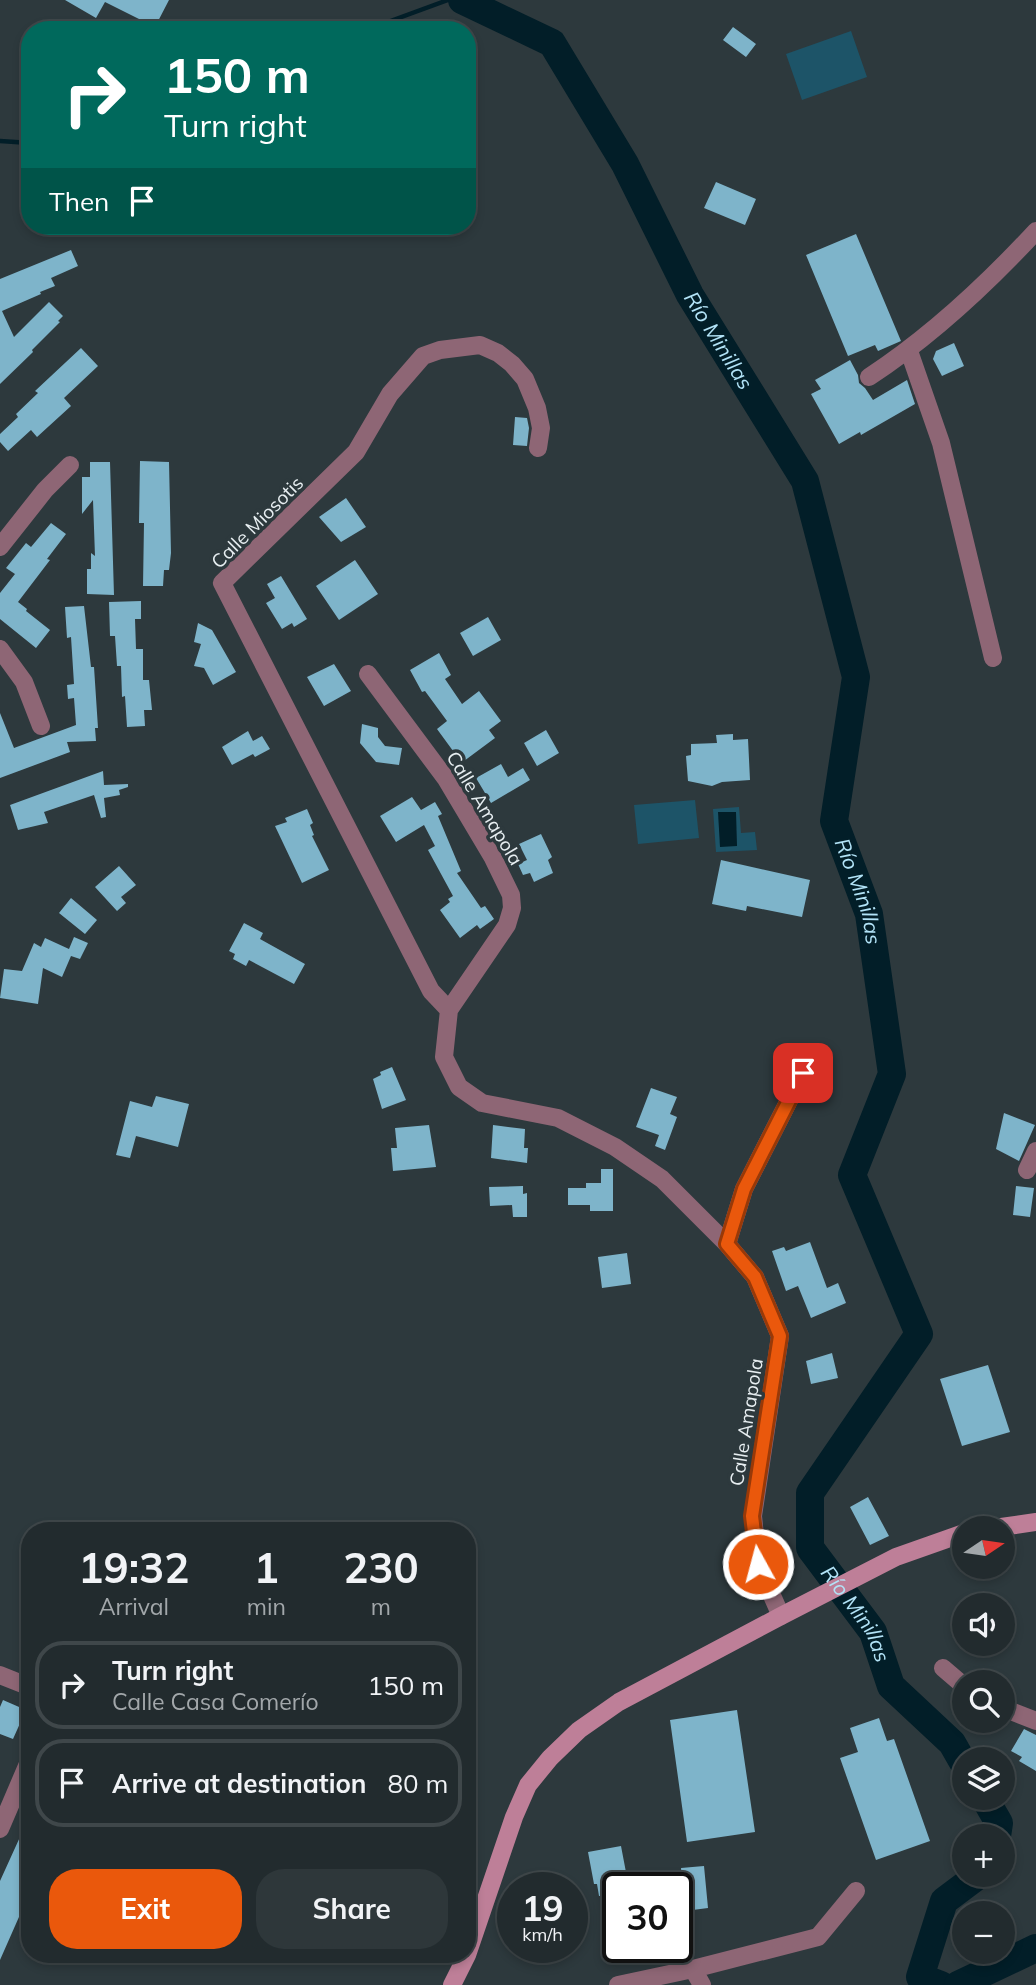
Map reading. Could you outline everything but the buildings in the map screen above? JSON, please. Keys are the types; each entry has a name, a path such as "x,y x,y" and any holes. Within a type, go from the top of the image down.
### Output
{"street":[{"path":"869,377 909,351 1036,231"},
{"name":"Calle Miosotis","path":"449,1010 431,991 222,583 356,452 390,394 423,356 440,350 480,345 498,353 512,364 525,379 537,408 541,428 538,448"},
{"path":"909,351 941,443 993,658"},
{"path":"0,547 45,490 70,465"},
{"path":"0,649 24,681 41,726"},
{"name":"Calle Amapola","path":"368,674 446,779 493,858 510,895 512,908 508,925 449,1010 444,1057 458,1087 482,1103 558,1118 615,1147 662,1179 727,1244 755,1277 780,1336 752,1516 758,1564 780,1616"},
{"path":"727,1244 744,1189 812,1055"},
{"path":"1027,1170 1036,1151"},
{"path":"1015,1525 1036,1522"},
{"path":"476,1929 514,1817 528,1785 550,1758 579,1730 619,1702 780,1616 870,1570 952,1537"},
{"path":"943,1668 952,1676"},
{"path":"0,1675 21,1684"},
{"path":"1015,1713 1036,1721"},
{"path":"1,1824 21,1779"},
{"path":"618,1985 818,1937 856,1891"},
{"path":"452,1985 463,1963"},
{"path":"693,1969 702,1985"}],"shaded area":[{"path":"851,31 867,77 802,100 786,54"},
{"path":"695,800 699,838 638,844 634,805"},
{"path":"739,807 741,833 755,832 757,850 716,852 713,809"},
{"path":"718,812 736,812 737,846 720,847"}],"waterway":[{"path":"391,21 448,0"},
{"name":"Río Minillas","path":"462,0 552,43 625,164 690,295 805,481 856,677 834,821 869,914 892,1074 852,1175 919,1334 810,1493 810,1548 873,1632 891,1686 954,1747"},
{"path":"0,141 21,142"},
{"name":"Río Minillas","path":"992,1810 999,1824"},
{"name":"Río Minillas","path":"941,1985 920,1977 944,1901 963,1887"},
{"path":"958,1985 1036,1948"}],"route":[{"path":"758,1564 752,1516 780,1336 755,1277 727,1244 744,1189 803,1073"}]}
